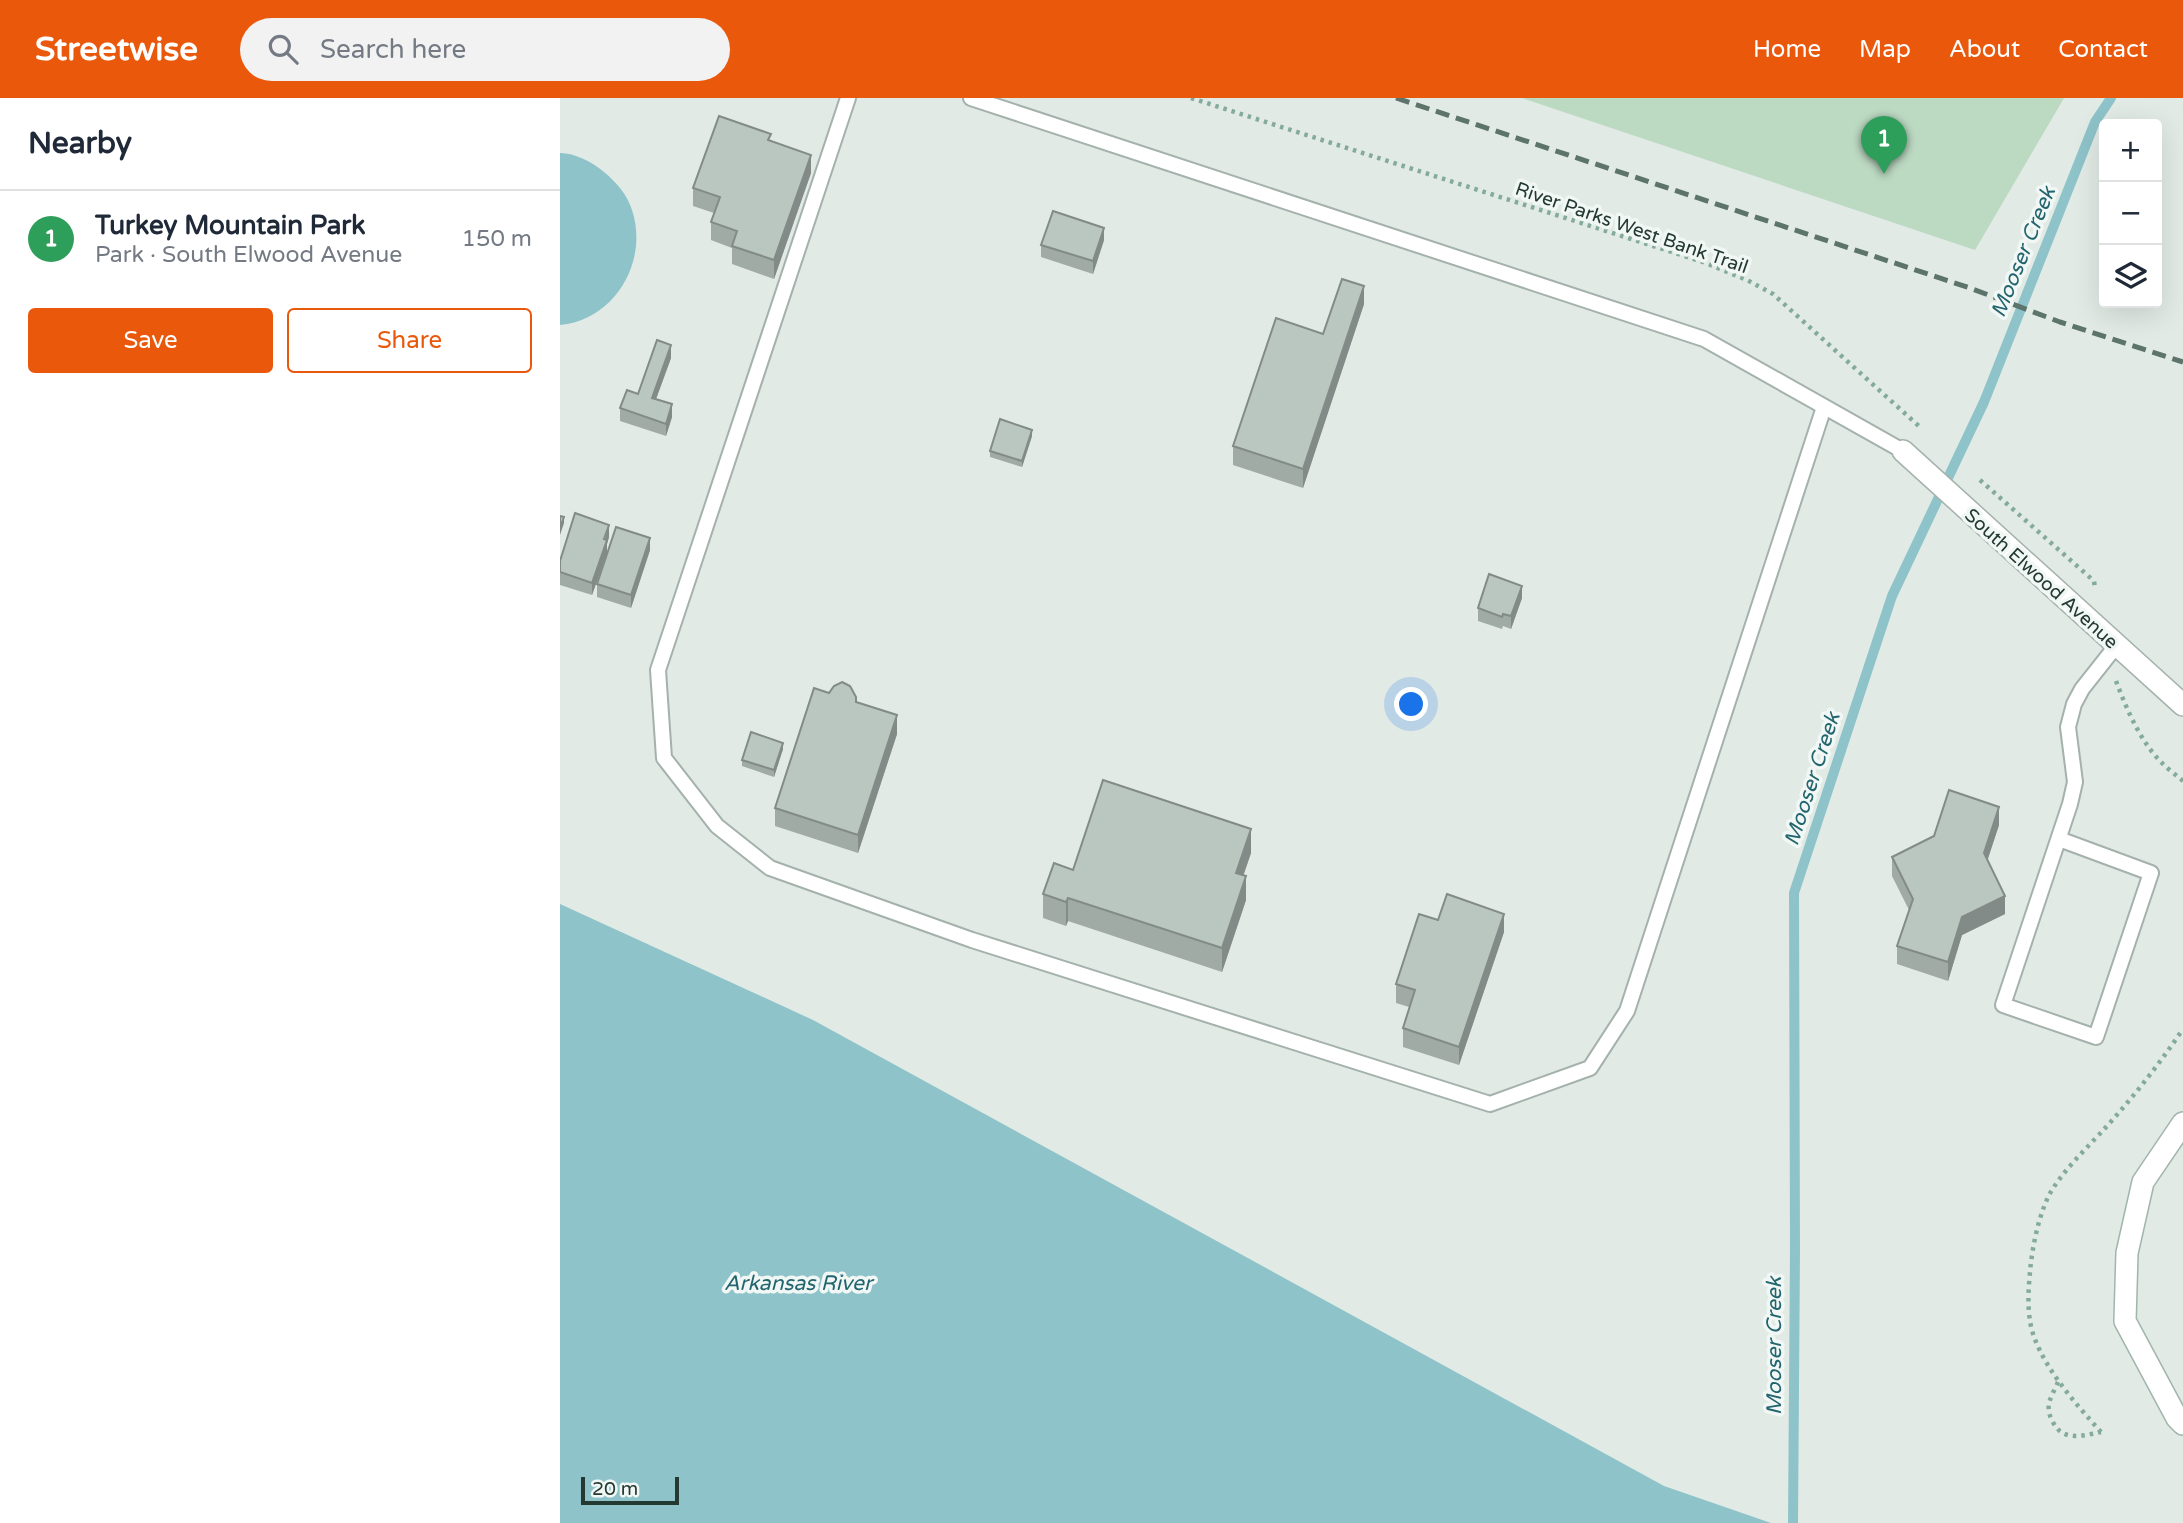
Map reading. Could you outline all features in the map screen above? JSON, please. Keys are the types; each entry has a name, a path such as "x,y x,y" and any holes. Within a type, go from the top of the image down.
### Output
{"street":[{"name":"South Elwood Avenue","path":"1903,451 2067,601 2112,652 2183,705"},
{"path":"2183,1123 2143,1182 2127,1253 2124,1321 2177,1418 2183,1424"}],"lane":[{"path":"848,98 658,670 664,758 717,826 770,867 972,940 1410,1079 1490,1104 1590,1068 1627,1011 1824,407"},
{"path":"971,98 1704,339 1903,451"},
{"path":"2059,839 2151,873 2095,1037 2003,1005 2070,804 2075,782 2068,727 2074,705 2082,689 2112,652"}],"path":[{"name":"River Parks West Bank Trail","path":"1191,98 1703,262 1747,280 1773,294 1923,430"},
{"path":"1973,474 2094,581"},
{"path":"2112,652 2126,709 2161,762 2183,781"},
{"path":"2058,1381 2049,1404 2049,1414 2059,1431 2077,1437 2101,1432 2058,1381 2040,1350 2030,1322 2028,1282 2032,1248 2039,1223 2050,1194 2161,1062 2183,1029"}],"green space":[{"path":"1522,98 2064,98 1975,250"}],"water":[{"path":"560,153 589,162 613,180 632,210 636,249 623,285 611,300 580,321 560,325"},
{"name":"Arkansas River","path":"560,904 813,1020 1664,1486 1771,1523 560,1523"}],"building":[{"path":"719,116 771,134 768,140 811,155 774,260 732,246 737,231 711,222 720,197 693,188"},
{"path":"1053,211 1104,228 1093,261 1041,245"},
{"path":"1342,279 1364,286 1303,469 1233,446 1276,318 1323,334"},
{"path":"657,340 671,345 652,398 672,404 666,424 620,408 627,390 638,394"},
{"path":"1000,419 1032,430 1022,461 990,451"},
{"path":"575,513 609,525 604,539 607,540 592,583 560,572 560,561"},
{"path":"616,527 650,538 631,595 597,584"},
{"path":"1489,574 1522,586 1511,616 1503,614 1502,617 1478,608"},
{"path":"842,682 850,686 856,702 897,715 858,835 775,808 814,688 829,693 834,686"},
{"path":"751,732 783,743 774,770 742,760"},
{"path":"1103,780 1251,829 1236,873 1246,876 1222,948 1068,898 1066,902 1043,894 1054,863 1073,870"},
{"path":"1949,790 1999,807 1984,853 2005,896 1962,917 1948,962 1897,946 1913,899 1892,857 1934,836"},
{"path":"1447,894 1504,914 1459,1047 1403,1028 1415,990 1396,984 1419,914 1438,920"}],"waterway":[{"name":"Mooser Creek","path":"1793,1523 1794,893 1892,596 1984,402 2095,122 2111,98"}],"railway":[{"path":"1396,98 1970,288 2060,322 2183,362"}],"place":[{"name":"Turkey Mountain Park","path":"1884,174"}]}
